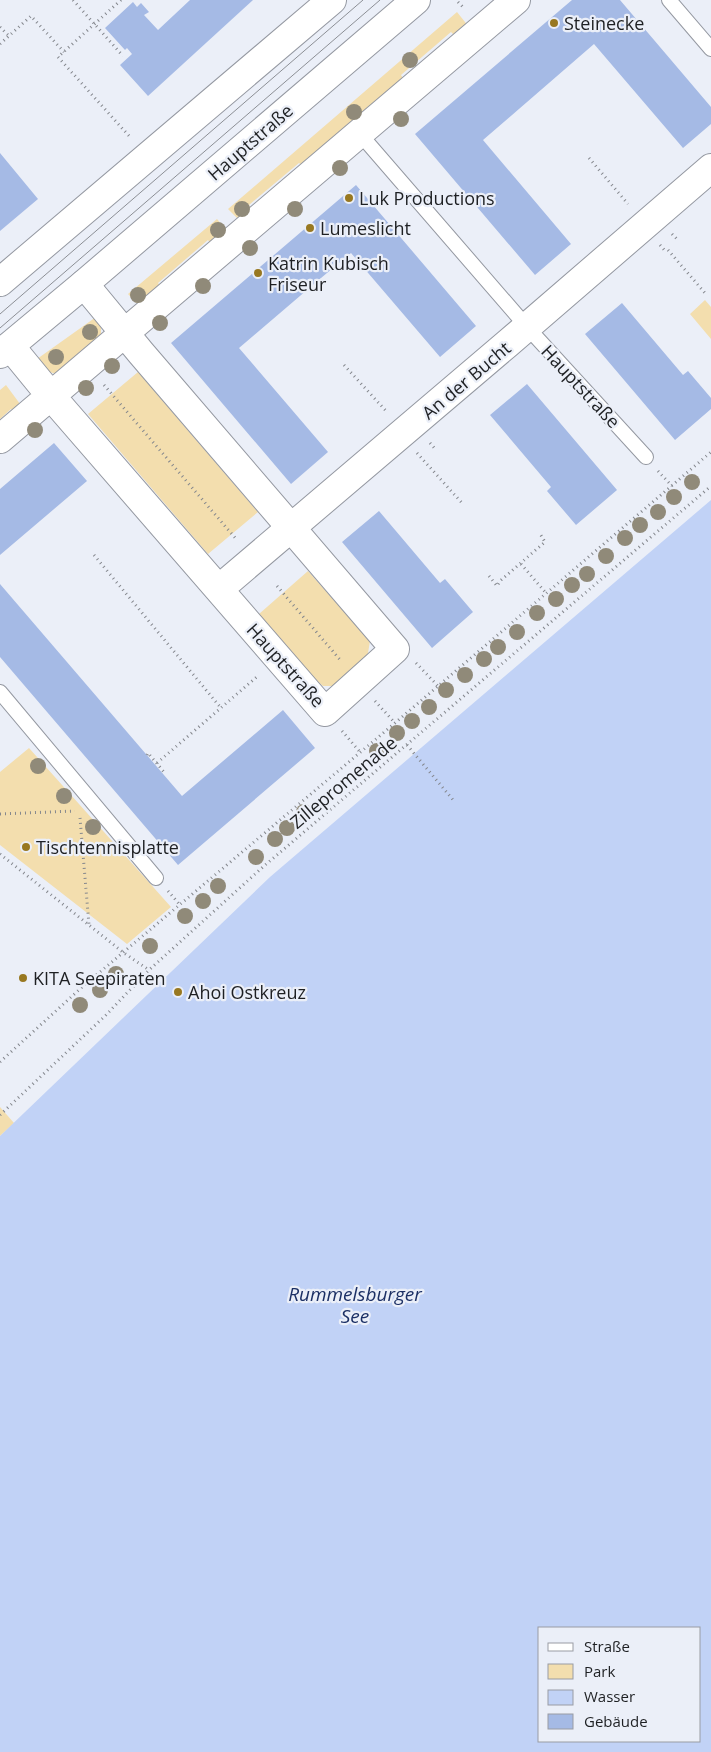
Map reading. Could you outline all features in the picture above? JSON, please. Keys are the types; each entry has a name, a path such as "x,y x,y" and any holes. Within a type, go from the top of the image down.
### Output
{"street":[{"path":"0,282 332,0"},
{"name":"Hauptstraße","path":"84,284 124,334 395,649 325,712 51,396 5,350 416,0"},
{"path":"0,439 516,0"},
{"name":"An der Bucht","path":"219,589 711,168"}],"lane":[{"path":"669,0 711,49"},
{"name":"Hauptstraße","path":"360,134 527,327 646,457"},
{"path":"0,692 156,878"}],"path":[{"path":"72,0 123,56"},
{"path":"121,0 58,57 136,144"},
{"path":"0,44 31,16 64,52"},
{"path":"0,27 9,36"},
{"path":"589,158 629,205"},
{"path":"668,250 705,293"},
{"path":"344,365 387,412"},
{"path":"104,385 232,534"},
{"path":"0,1062 82,988 711,452"},
{"path":"424,460 462,503"},
{"name":"Zillepromenade","path":"0,1115 106,1015 150,970 264,866 711,486"},
{"path":"489,576 497,586 500,581 545,542 539,532"},
{"path":"94,555 221,708"},
{"path":"521,564 546,593"},
{"path":"277,586 340,660"},
{"path":"157,763 278,658"},
{"path":"407,745 454,800"},
{"path":"147,755 157,763 163,773"},
{"path":"0,814 79,811 89,924"},
{"path":"0,854 124,953 150,970"}],"green space":[{"path":"457,12 469,27 455,36 451,32 401,75 404,80 302,165 299,163 249,205 251,209 241,222 228,209"},
{"path":"217,219 229,233 210,243 208,240 158,283 160,286 141,308 128,294"},
{"path":"705,300 711,307 711,339 690,314"},
{"path":"96,317 101,325 101,336 59,374 48,371 43,367 37,359"},
{"path":"138,372 258,512 208,554 88,414"},
{"path":"6,385 23,408 16,412 11,409 0,419 0,390"},
{"path":"308,571 370,641 367,659 335,686 323,686 315,679 259,614"},
{"path":"29,748 171,907 127,944 0,845 0,772"},
{"path":"0,1107 14,1123 0,1136"}],"water":[{"name":"Rummelsburger See","path":"711,500 711,1752 0,1752 0,1136 270,877"}],"building":[{"path":"190,0 253,0 148,96 120,65 132,54 127,48 125,50 105,28 133,2 137,7 141,3 149,12 144,15 158,30"},
{"path":"572,0 620,0 711,107 711,124 683,148 594,44 483,140 571,244 535,275 415,134"},
{"path":"0,153 38,199 0,231"},
{"path":"356,185 476,326 440,357 351,253 239,348 328,452 291,484 171,343"},
{"path":"622,303 683,375 688,371 711,398 711,409 675,440 585,334"},
{"path":"527,384 617,490 576,525 547,491 551,487 490,415"},
{"path":"54,443 87,481 0,555 0,489"},
{"path":"379,511 440,583 445,579 473,612 432,648 342,542"},
{"path":"0,584 182,796 283,710 315,748 178,865 0,657"}],"tram line":[{"path":"0,314 363,0"},
{"path":"0,328 380,0"}],"place":[{"name":"Steinecke","path":"554,23"},
{"name":"Luk Productions","path":"349,198"},
{"name":"Lumeslicht","path":"310,228"},
{"name":"Katrin Kubisch Friseur","path":"258,273"},
{"name":"Tischtennisplatte","path":"26,847"},
{"name":"KITA Seepiraten","path":"23,978"},
{"name":"Ahoi Ostkreuz","path":"178,992"}]}
